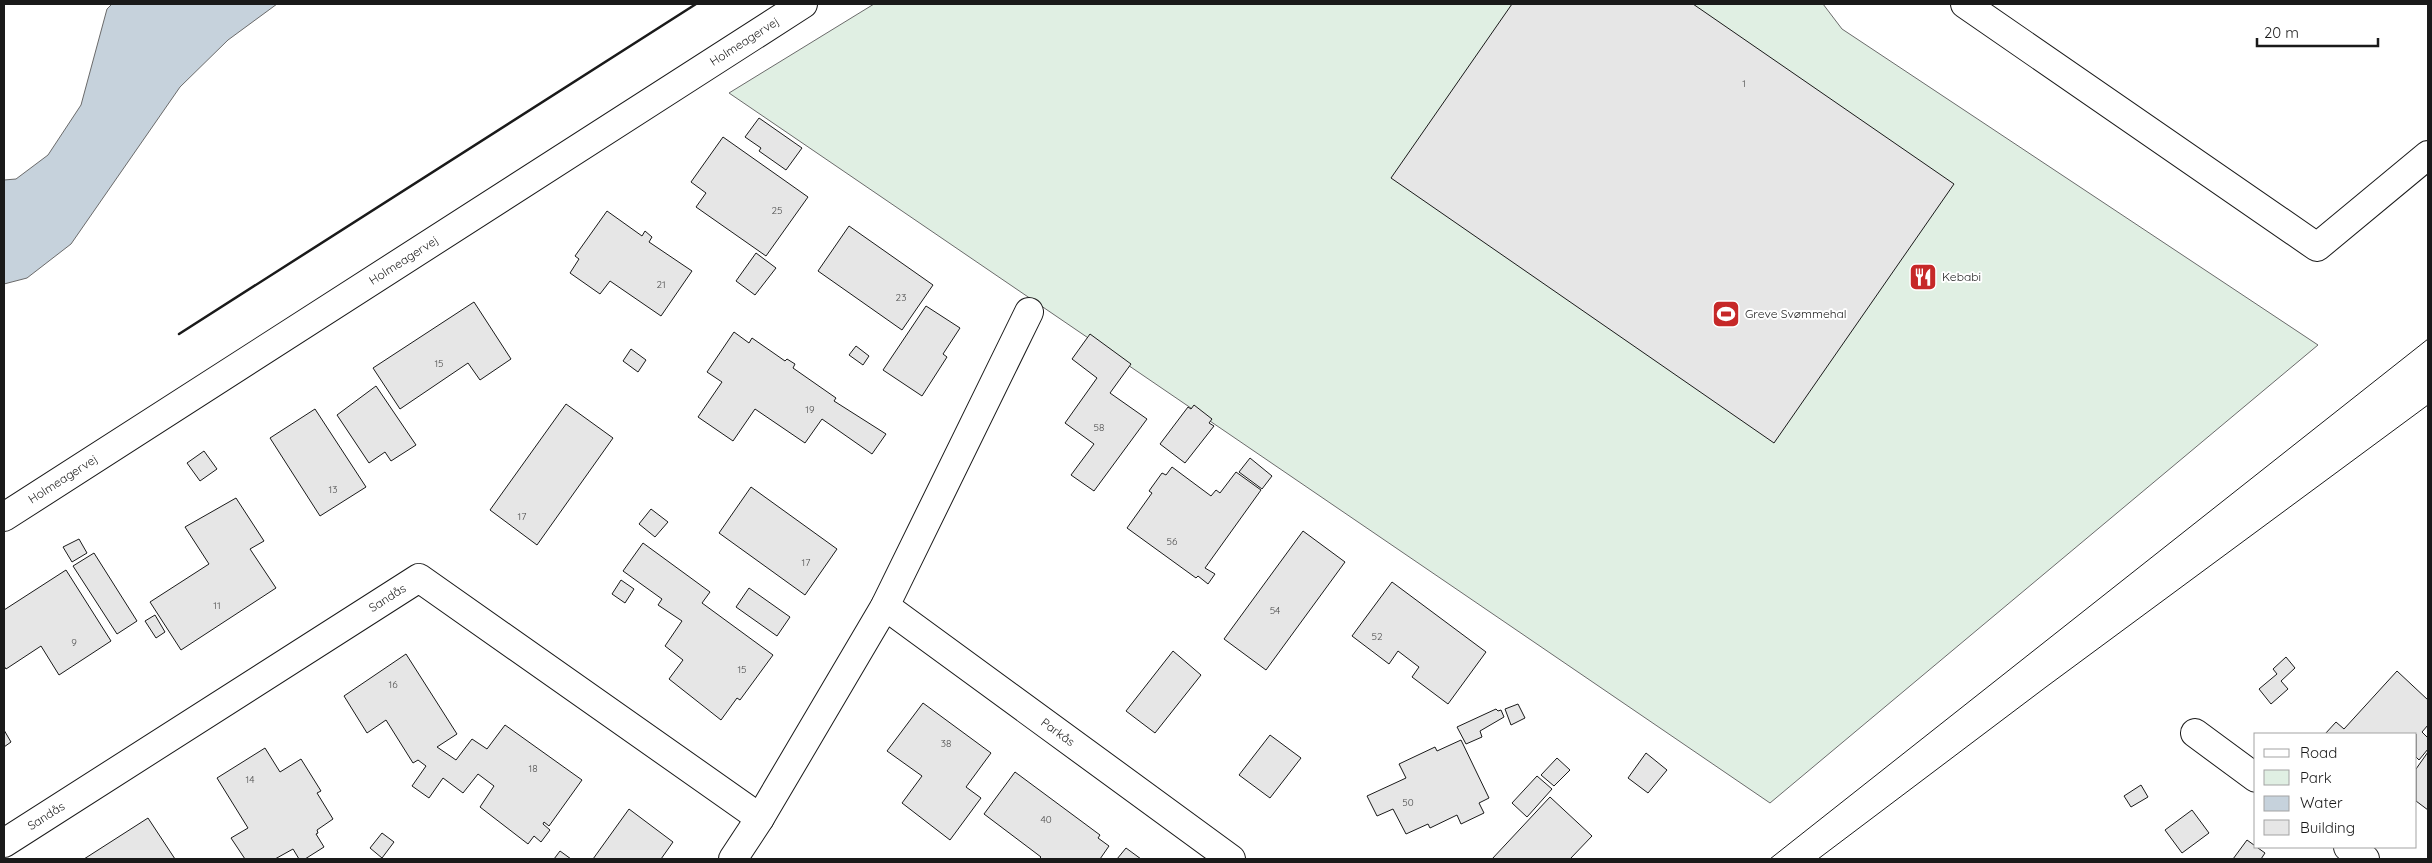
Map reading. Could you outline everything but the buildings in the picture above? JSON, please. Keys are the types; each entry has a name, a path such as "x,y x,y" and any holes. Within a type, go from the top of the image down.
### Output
{"street":[{"name":"Holmeagervej","path":"4,517 803,4"},
{"path":"1966,4 2317,247 2428,155"},
{"path":"733,859 760,818 885,606 1029,312"},
{"name":"Sandås","path":"4,844 419,578 760,818"},
{"name":"Parkås","path":"885,606 1231,859"},
{"path":"2195,733 2254,777"},
{"path":"2349,848 2365,859"}],"green space":[{"path":"874,4 1823,4 1842,29 2318,345 1770,803 729,93"}],"water":[{"path":"112,4 277,4 228,40 180,87 71,244 27,278 4,284 4,180 16,179 48,155 81,105 107,9"}],"tram line":[{"path":"1770,859 2428,339"},
{"path":"1818,859 2046,687 2428,405"}],"wall":[{"path":"179,334 696,4"}],"place":[{"name":"Kebabi","path":"1923,277"},
{"name":"Greve Svømmehal","path":"1726,314"}]}
